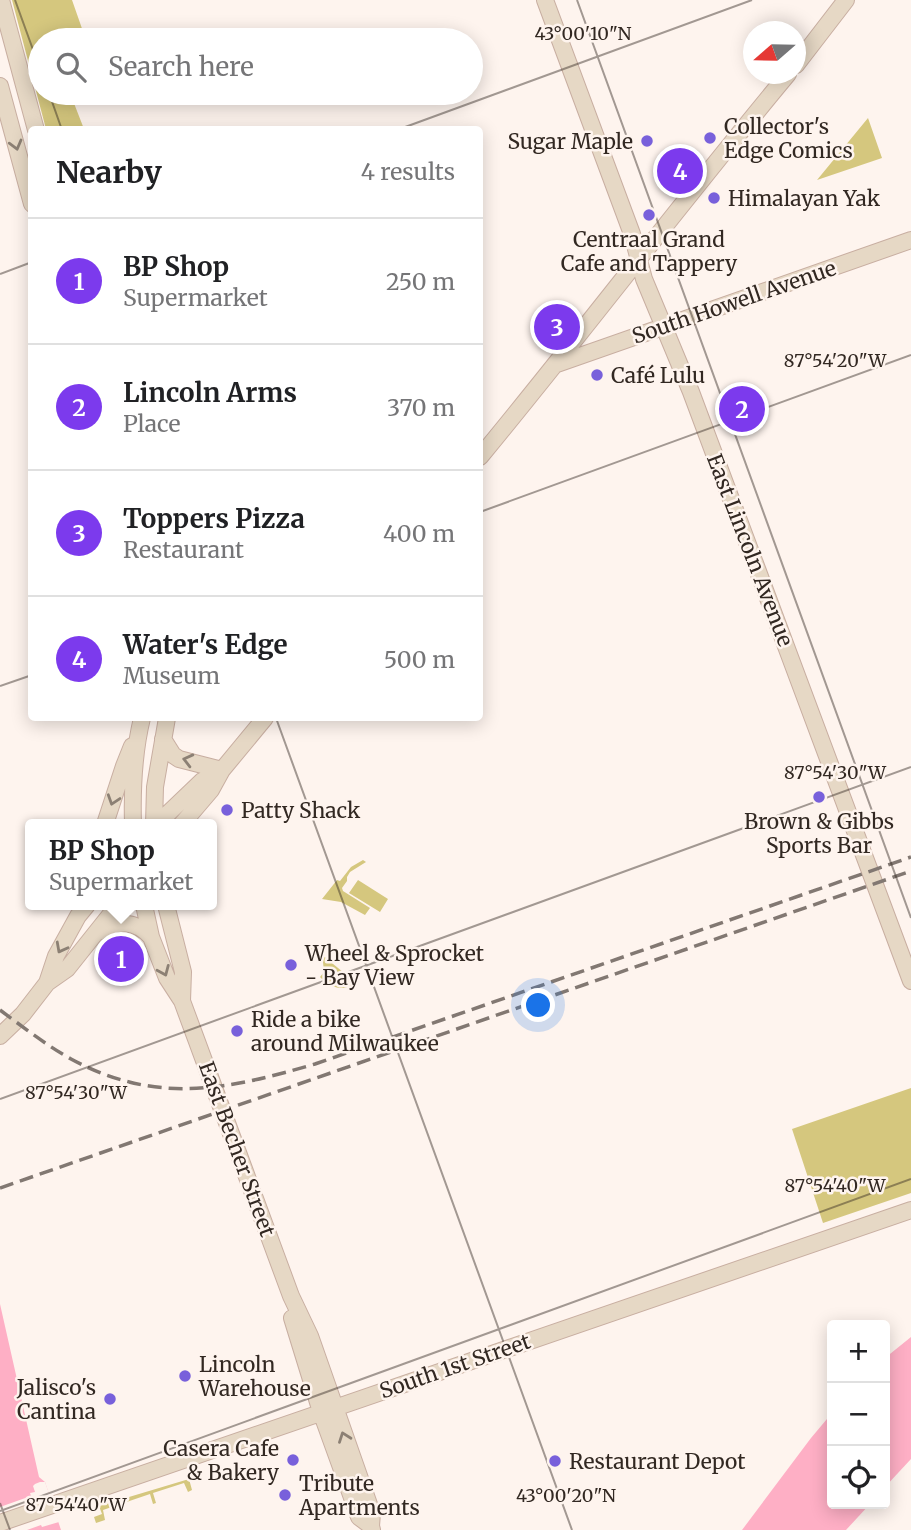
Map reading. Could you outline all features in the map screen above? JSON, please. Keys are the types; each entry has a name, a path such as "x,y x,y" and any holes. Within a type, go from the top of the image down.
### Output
{"main road":[{"path":"1,0 28,100"},
{"name":"East Lincoln Avenue","path":"545,0 632,234 645,279 691,392 911,981"},
{"path":"806,52 846,0"},
{"path":"483,453 780,84"},
{"path":"0,86 28,189"},
{"path":"29,105 35,126"},
{"name":"South Howell Avenue","path":"557,364 911,240"},
{"path":"155,819 155,787 166,721"},
{"path":"185,819 211,790 222,770 263,721"},
{"path":"107,819 140,724"},
{"path":"133,819 140,724"},
{"path":"163,739 173,755 179,759 222,770"},
{"path":"160,819 202,781 222,770"},
{"path":"47,983 56,956 81,910"},
{"path":"0,1037 23,1014 47,983 68,969 114,910"},
{"name":"East Becher Street","path":"145,910 151,937 166,978 182,1001 291,1296 310,1336 359,1517 371,1528"},
{"name":"East Becher Street","path":"167,910 183,972 182,1001"},
{"path":"94,935 122,923 142,928 151,937"},
{"name":"South 1st Street","path":"0,1522 911,1210"}],"shaded area":[{"path":"12,0 72,0 82,28 28,28 28,61"},
{"path":"40,105 75,105 83,126 45,126"},
{"path":"868,118 882,158 817,180"},
{"path":"363,860 366,862 350,872 342,888 370,908 365,915 341,902 322,899 337,880 340,881 351,867"},
{"path":"358,880 388,899 380,912 349,893"},
{"path":"311,946 356,983 338,988 322,979 320,977 324,972 323,962 307,949"},
{"path":"911,1088 911,1193 823,1223 792,1129"},
{"path":"0,1304 39,1477 45,1482 61,1530 0,1530"},
{"path":"911,1337 911,1459 890,1482 890,1383 890,1354"},
{"path":"827,1419 827,1509 865,1509 846,1530 742,1530"},
{"path":"189,1479 192,1490 188,1492 184,1483 153,1493 156,1503 153,1504 150,1494 103,1510 105,1520 96,1523 94,1517 102,1514 99,1506"}],"pier":[{"path":"45,1482 59,1522 27,1530 0,1530 0,1507 31,1496 30,1493 35,1492 33,1486"}],"railway":[{"path":"0,1010 71,1059 132,1083 162,1088 192,1088 251,1081 315,1064 911,857"},
{"path":"0,1188 911,871"}],"place":[{"name":"Collector's Edge Comics","path":"710,138"},
{"name":"Sugar Maple","path":"647,141"},
{"name":"Water's Edge","path":"680,171"},
{"name":"Himalayan Yak","path":"714,198"},
{"name":"Centraal Grand Cafe and Tappery","path":"649,215"},
{"name":"Toppers Pizza","path":"557,327"},
{"name":"Café Lulu","path":"597,375"},
{"name":"Lincoln Arms","path":"742,409"},
{"name":"Brown & Gibbs Sports Bar","path":"819,797"},
{"name":"Patty Shack","path":"227,810"},
{"name":"BP Shop","path":"121,959"},
{"name":"Wheel & Sprocket - Bay View","path":"291,965"},
{"name":"Ride a bike around Milwaukee","path":"237,1031"},
{"name":"Lincoln Warehouse","path":"185,1376"},
{"name":"Jalisco's Cantina","path":"110,1399"},
{"name":"Casera Cafe & Bakery","path":"293,1460"},
{"name":"Restaurant Depot","path":"555,1461"},
{"name":"Tribute Apartments","path":"285,1495"}]}
